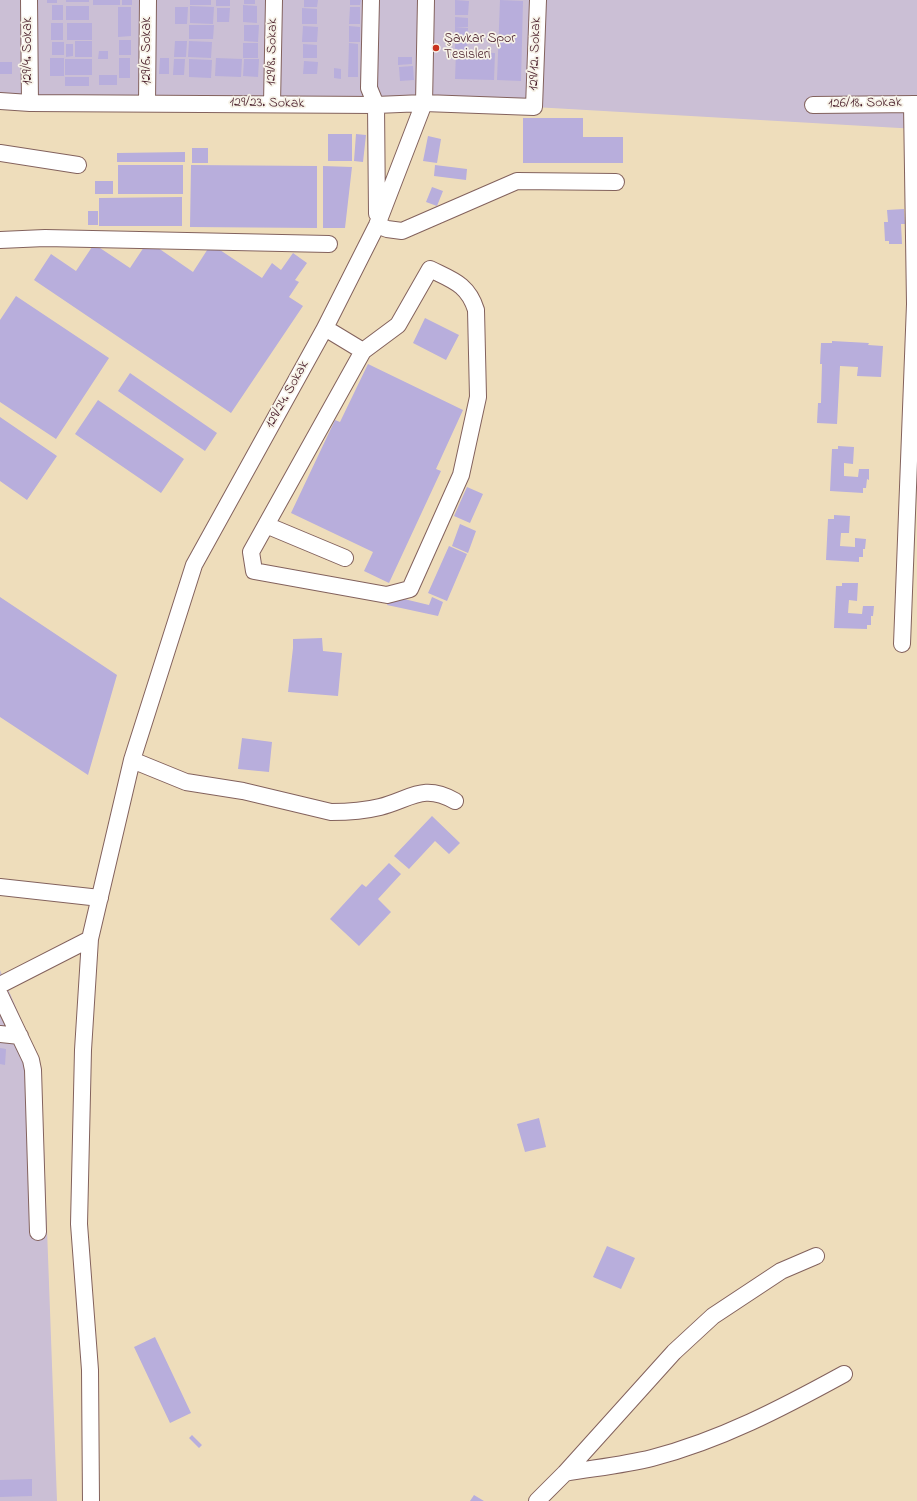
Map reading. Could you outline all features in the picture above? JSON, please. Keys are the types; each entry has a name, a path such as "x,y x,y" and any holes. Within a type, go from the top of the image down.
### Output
{"street":[{"name":"129/4. Sokak","path":"29,0 30,103"},
{"name":"129/6. Sokak","path":"147,103 148,0"},
{"name":"129/8. Sokak","path":"272,104 274,0"},
{"path":"371,0 369,88 376,105"},
{"path":"424,103 426,0"},
{"name":"129/12. Sokak","path":"534,107 538,0"},
{"name":"129/23. Sokak","path":"0,101 30,103 376,105 424,103 534,107"},
{"name":"129/24. Sokak","path":"92,1501 90,1370 79,1224 83,1050 90,939 132,760 194,565 325,328 377,224 424,103"},
{"path":"902,644 915,304 914,104"},
{"name":"126/18. Sokak","path":"812,105 914,104"},
{"name":"129/24. Sokak","path":"376,105 377,224"},
{"path":"0,153 78,165"},
{"path":"377,224 387,229 402,230 517,181 616,182"},
{"path":"0,240 44,238 329,244"},
{"path":"430,269 461,285 468,292 474,304 476,310 478,397 461,475 410,589 386,595 254,571 251,552 363,351 398,325 430,269"},
{"path":"325,328 363,351"},
{"path":"266,525 345,558"},
{"path":"132,760 186,782 243,791 331,812 370,810 394,803 419,793 438,794 455,801"},
{"path":"0,887 100,898"},
{"path":"0,986 90,939"},
{"path":"0,995 31,1060 33,1070 38,1232"},
{"path":"0,1034 20,1036"},
{"path":"537,1501 565,1473 674,1352 713,1316 781,1271 816,1256"},
{"path":"565,1473 652,1458 726,1434 784,1407 844,1374"}],"shaded area":[{"path":"0,0 917,0 917,129 534,107 0,97"},
{"path":"0,970 41,1066 57,1501 0,1501"}],"building":[{"path":"47,0 57,0 57,3 47,3"},
{"path":"66,0 89,0 89,2 66,2"},
{"path":"93,0 120,0 120,5 93,5"},
{"path":"122,0 132,0 132,5 122,5"},
{"path":"190,0 211,0 211,5 190,5"},
{"path":"216,0 230,0 230,6 216,6"},
{"path":"244,0 255,0 255,4 244,4"},
{"path":"304,0 318,0 317,7 304,7"},
{"path":"350,0 361,0 360,5 350,5"},
{"path":"455,0 469,1 468,15 455,15"},
{"path":"500,0 523,1 521,81 497,80"},
{"path":"52,5 63,5 63,20 52,20"},
{"path":"243,5 257,6 257,23 243,22"},
{"path":"66,6 89,6 89,20 66,20"},
{"path":"190,6 214,7 213,24 190,23"},
{"path":"118,7 131,7 131,36 118,37"},
{"path":"175,7 188,7 187,24 175,24"},
{"path":"350,7 360,7 360,24 349,24"},
{"path":"217,8 230,8 229,22 217,22"},
{"path":"302,8 317,9 317,24 302,24"},
{"path":"455,17 468,18 468,27 455,27"},
{"path":"51,23 63,23 63,40 51,40"},
{"path":"67,23 92,23 92,40 67,40"},
{"path":"189,25 214,25 213,39 189,39"},
{"path":"244,25 259,25 258,42 244,41"},
{"path":"303,26 318,27 317,42 302,42"},
{"path":"349,26 360,27 360,42 349,42"},
{"path":"455,27 468,28 467,50 455,49"},
{"path":"119,40 131,40 131,55 119,55"},
{"path":"75,41 92,41 92,57 75,57"},
{"path":"175,41 187,41 186,57 174,57"},
{"path":"189,41 212,42 211,58 188,57"},
{"path":"52,42 64,42 64,55 52,55"},
{"path":"243,43 258,43 258,58 243,58"},
{"path":"349,43 358,44 358,77 348,77"},
{"path":"66,44 73,44 73,56 66,57"},
{"path":"303,44 317,45 317,58 303,58"},
{"path":"99,51 108,51 108,59 98,59"},
{"path":"456,52 495,53 494,80 455,79"},
{"path":"398,57 412,57 412,64 398,65"},
{"path":"50,58 64,58 64,76 50,76"},
{"path":"119,58 130,58 130,78 119,78"},
{"path":"160,58 169,58 169,74 159,74"},
{"path":"216,58 242,59 241,77 215,76"},
{"path":"65,59 92,59 92,75 65,75"},
{"path":"174,59 185,59 184,75 173,75"},
{"path":"189,59 212,60 211,78 189,77"},
{"path":"244,59 259,59 258,77 243,76"},
{"path":"304,61 318,62 317,74 303,74"},
{"path":"0,62 12,62 12,74 0,74"},
{"path":"413,66 414,80 400,81 399,67"},
{"path":"334,68 341,69 341,79 334,78"},
{"path":"99,75 117,75 117,85 99,85"},
{"path":"65,77 89,77 89,86 65,86"},
{"path":"523,118 583,118 583,137 623,137 623,163 523,163"},
{"path":"328,134 352,134 352,161 328,161"},
{"path":"356,134 366,135 363,162 354,161"},
{"path":"428,136 441,139 437,163 423,161"},
{"path":"192,148 208,148 208,163 192,163"},
{"path":"185,152 185,162 117,162 117,153"},
{"path":"118,165 183,165 183,194 118,194"},
{"path":"191,165 317,166 317,228 190,227"},
{"path":"435,165 467,169 466,180 434,176"},
{"path":"323,166 352,167 345,228 323,228"},
{"path":"95,181 113,181 113,194 95,194"},
{"path":"432,187 443,191 437,206 426,202"},
{"path":"182,197 182,226 99,226 99,198"},
{"path":"904,209 905,224 901,224 902,244 889,244 889,241 885,241 884,222 888,222 887,210"},
{"path":"88,211 98,211 98,225 88,225"},
{"path":"148,241 193,272 211,244 262,278 272,263 281,270 293,253 307,263 295,280 299,282 289,297 303,306 231,413 34,280 51,254 76,271 94,244 130,268"},
{"path":"16,296 109,358 56,439 0,402 0,320"},
{"path":"425,318 459,335 446,360 413,343"},
{"path":"832,341 869,343 868,345 883,346 881,377 857,376 858,367 840,366 837,424 817,423 818,403 821,403 821,343 832,343"},
{"path":"368,364 463,410 436,469 441,471 389,583 364,571 373,552 291,513 335,420 340,422"},
{"path":"130,373 217,433 205,451 118,391"},
{"path":"98,400 184,459 161,493 75,434"},
{"path":"0,417 57,456 27,500 0,481"},
{"path":"838,446 854,447 853,464 844,463 844,476 858,477 859,469 869,469 869,480 867,479 866,488 863,488 863,493 830,491 832,449 838,449"},
{"path":"467,487 483,494 470,523 454,516"},
{"path":"834,515 850,516 849,533 841,533 840,546 855,547 855,538 866,539 865,549 863,549 863,557 859,557 859,562 826,560 828,519 834,519"},
{"path":"460,524 476,531 468,553 452,546"},
{"path":"449,546 467,554 447,601 428,593"},
{"path":"842,583 858,583 857,601 849,600 848,613 862,614 863,606 874,606 873,616 871,616 871,625 867,625 867,629 834,628 836,586 842,586"},
{"path":"0,597 117,675 88,775 0,717"},
{"path":"432,597 443,602 438,616 387,605 389,599 400,598 429,605"},
{"path":"322,638 323,651 342,653 338,696 288,692 293,639"},
{"path":"242,738 272,742 269,772 238,769"},
{"path":"432,816 460,843 449,854 435,841 409,869 394,856"},
{"path":"389,863 401,874 378,899 391,912 359,946 330,919 362,884 366,887"},
{"path":"0,1048 6,1049 5,1065 0,1064"},
{"path":"539,1118 546,1147 525,1152 517,1124"},
{"path":"607,1246 635,1258 621,1289 593,1277"},
{"path":"155,1337 191,1413 170,1423 134,1347"},
{"path":"192,1435 202,1445 199,1448 189,1438"},
{"path":"32,1479 32,1496 0,1497 0,1480"},
{"path":"474,1495 484,1501 470,1501"}],"place":[{"name":"Şavkar Spor Tesisleri","path":"436,48"}]}
